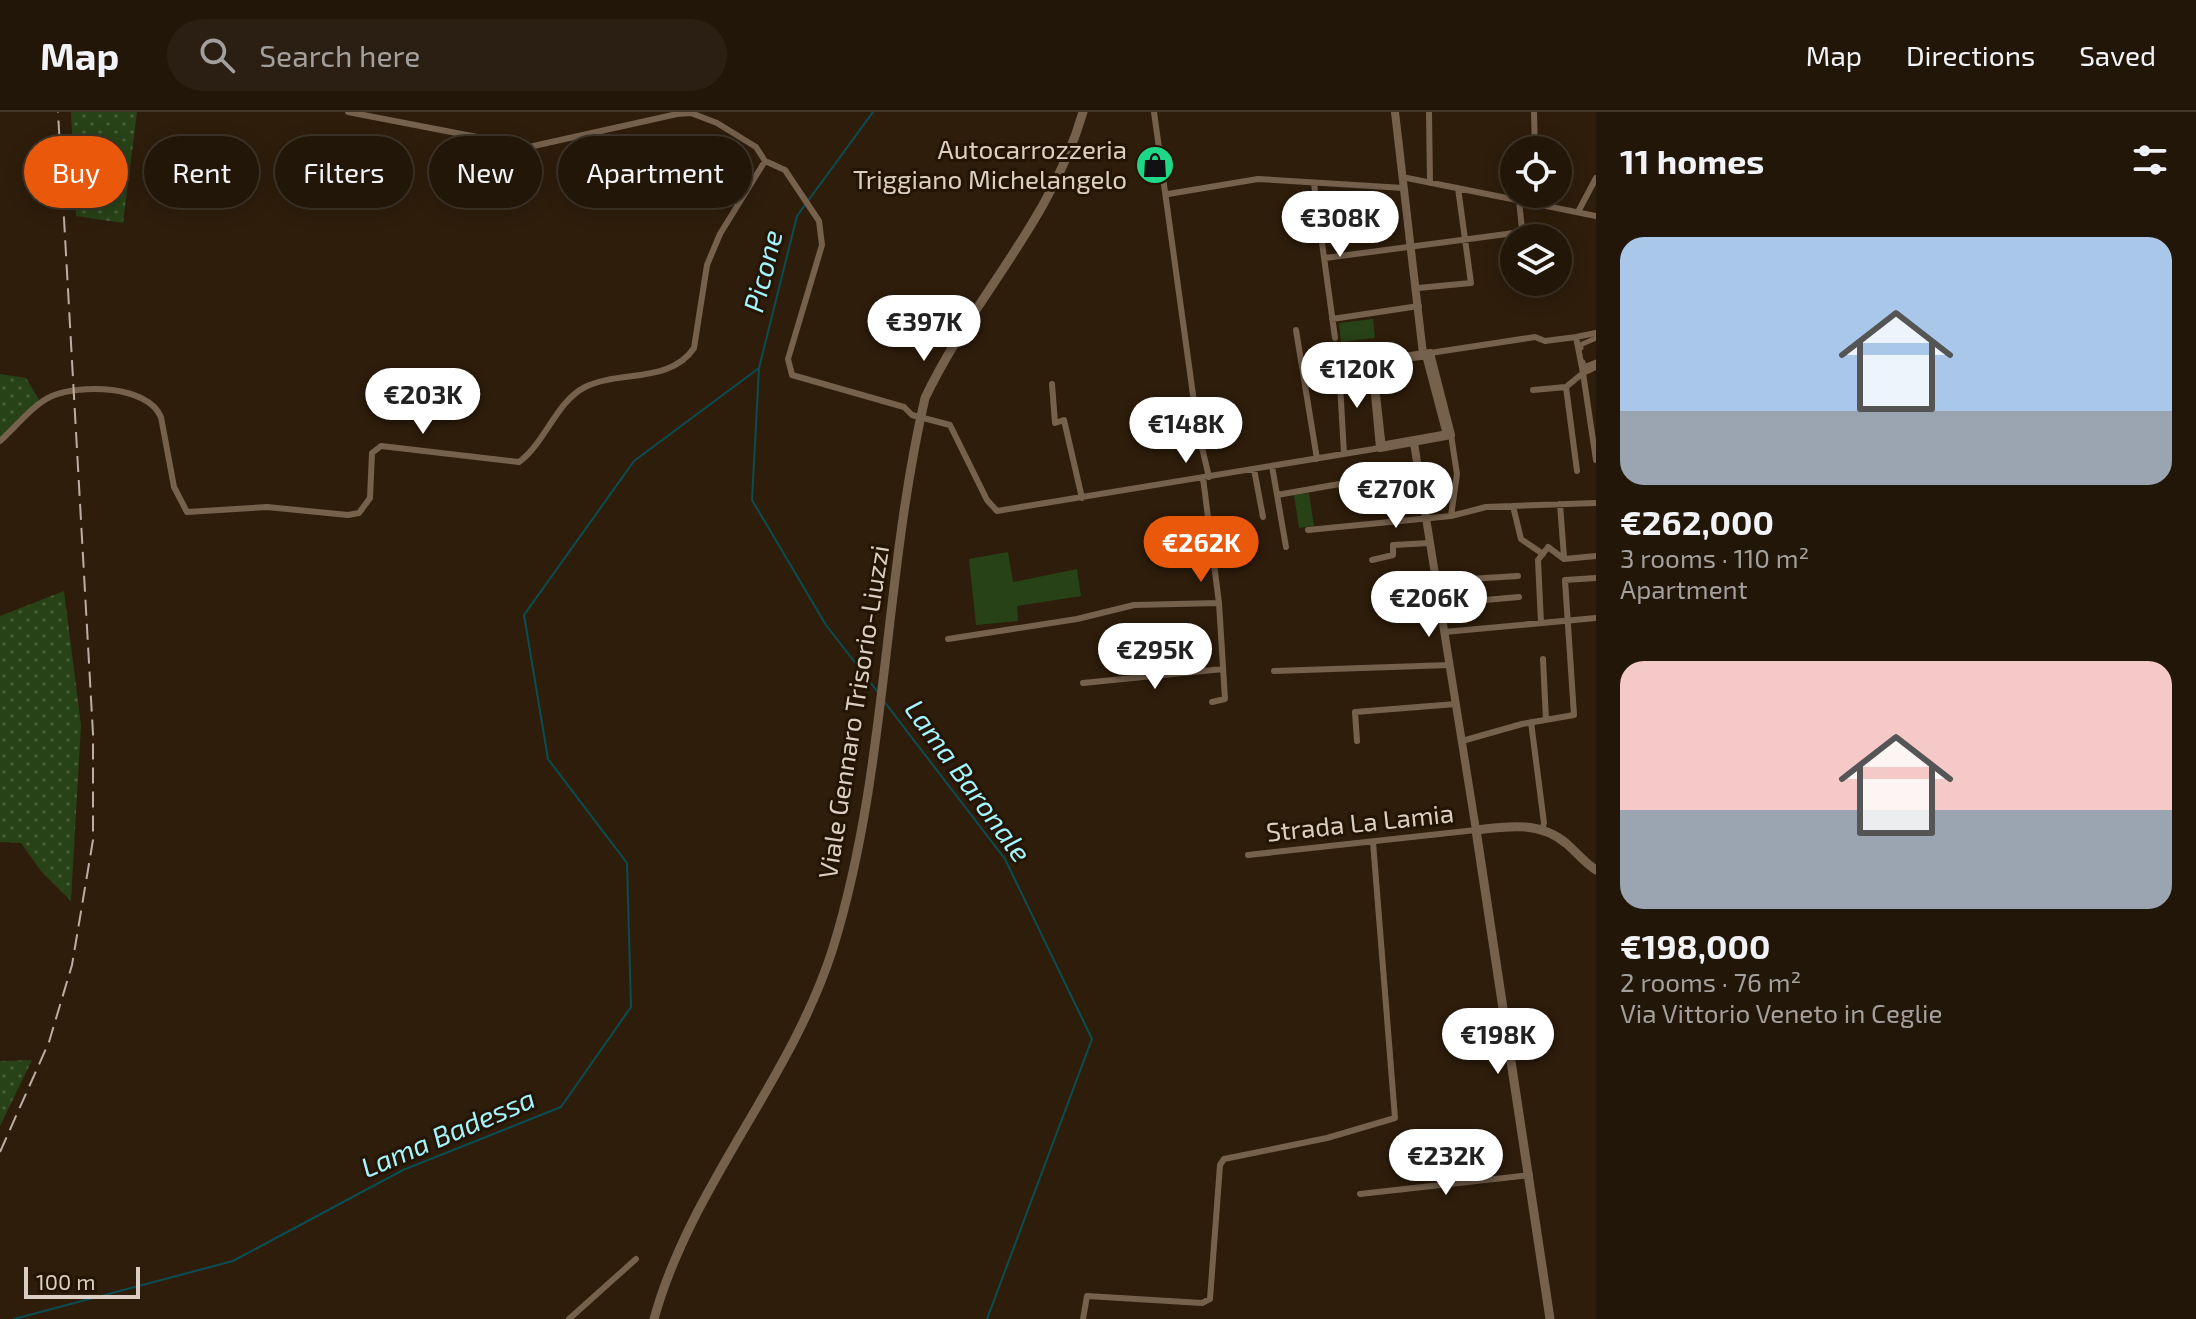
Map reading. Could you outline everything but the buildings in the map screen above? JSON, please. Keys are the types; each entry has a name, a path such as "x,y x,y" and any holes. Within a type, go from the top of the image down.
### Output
{"main road":[{"name":"Viale Gennaro Trisorio-Liuzzi","path":"654,1319 671,1267 695,1213 777,1072 831,953 855,864 921,417 940,367 1024,243 1083,112"},
{"path":"1550,1319 1476,830 1512,825 1542,830 1566,843 1596,870"}],"street":[{"path":"348,112 529,147 632,122 691,113 717,123 756,147 765,161 785,170 819,221 822,245 788,368 792,375 904,407 912,415 950,425 987,500 997,511 1451,435"},
{"path":"1154,112 1206,478 1219,603 1225,699 1212,702"},
{"path":"1395,112 1426,354 1451,435 1457,474 1451,516"},
{"path":"1429,112 1430,183"},
{"path":"1534,112 1535,136"},
{"path":"0,441 41,403 70,391 120,392 143,398 157,407 165,430 174,487 187,512 267,507 348,515 366,508 375,449 381,446 519,462 586,386 657,373 688,357 694,348 707,265 720,234 765,161"},
{"path":"1402,177 1500,197"},
{"path":"1578,212 1596,178"},
{"path":"1168,194 1258,179 1403,188"},
{"path":"1314,184 1335,338"},
{"path":"1418,288 1471,283 1458,188"},
{"path":"1558,208 1596,216"},
{"path":"1325,258 1500,237"},
{"path":"1332,319 1419,306"},
{"path":"1296,330 1317,459"},
{"path":"1373,363 1535,337 1545,341 1596,336"},
{"path":"1596,336 1580,345 1584,367 1596,364"},
{"path":"1576,337 1596,460"},
{"path":"1303,371 1425,357 1445,433 1383,444 1373,363"},
{"path":"1373,363 1380,448"},
{"path":"1533,390 1566,387 1596,364"},
{"path":"1339,366 1344,454"},
{"path":"1052,384 1055,423 1064,420 1082,498"},
{"path":"1566,387 1577,471"},
{"path":"1414,443 1476,830"},
{"path":"1272,466 1286,547"},
{"path":"1254,469 1263,517"},
{"path":"1277,495 1419,470"},
{"path":"1308,530 1451,516 1472,509 1596,503"},
{"path":"1560,504 1564,559"},
{"path":"1513,506 1521,539 1543,554"},
{"path":"1372,560 1393,555 1393,545 1430,543"},
{"path":"1541,623 1538,560 1548,547 1564,559 1596,556"},
{"path":"1436,581 1518,576"},
{"path":"1462,741 1531,722 1574,715 1565,580 1596,578"},
{"path":"1440,604 1519,597"},
{"path":"948,639 1077,619 1134,605 1219,603"},
{"path":"1405,613 1441,614"},
{"path":"1444,632 1596,618"},
{"path":"1543,659 1546,720"},
{"path":"1274,671 1450,665"},
{"path":"1083,683 1223,669"},
{"path":"1357,741 1355,712 1456,704"},
{"path":"1531,722 1544,823 1542,830"},
{"name":"Strada La Lamia","path":"1248,855 1476,830"},
{"path":"1083,1319 1087,1296 1202,1303 1210,1299 1220,1165 1224,1159 1327,1138 1395,1118 1373,842"},
{"path":"1360,1194 1530,1175"},
{"path":"569,1319 636,1259"}],"green space":[{"path":"71,112 137,112 128,183 128,136 72,136"},
{"path":"76,208 125,208 123,223 76,216"},
{"path":"1373,319 1375,338 1341,342 1339,323"},
{"path":"0,374 26,378 41,403 0,439"},
{"path":"1309,493 1314,526 1299,528 1294,495"},
{"path":"1008,552 1013,582 1077,569 1081,596 1017,606 1018,621 976,625 969,559"},
{"path":"64,591 81,725 71,901 41,871 21,843 0,842 0,616"},
{"path":"32,1060 0,1126 0,1061"}],"waterway":[{"name":"Lama Baronale","path":"873,112 797,216 759,368 752,500 826,625 877,691"},
{"name":"Lama Badessa","path":"14,1319 233,1261 403,1170 561,1107 631,1007 627,863 548,759 524,615 634,461 759,368"},
{"name":"Lama Baronale","path":"883,700 1005,859 1092,1039 987,1319"}],"railway":[{"path":"0,1152 49,1042 72,965 93,840 93,734 58,112"}],"place":[{"name":"Autocarrozzeria Triggiano Michelangelo","path":"1155,165"}],"water label":[{"name":"Picone","path":"763,271"}]}
